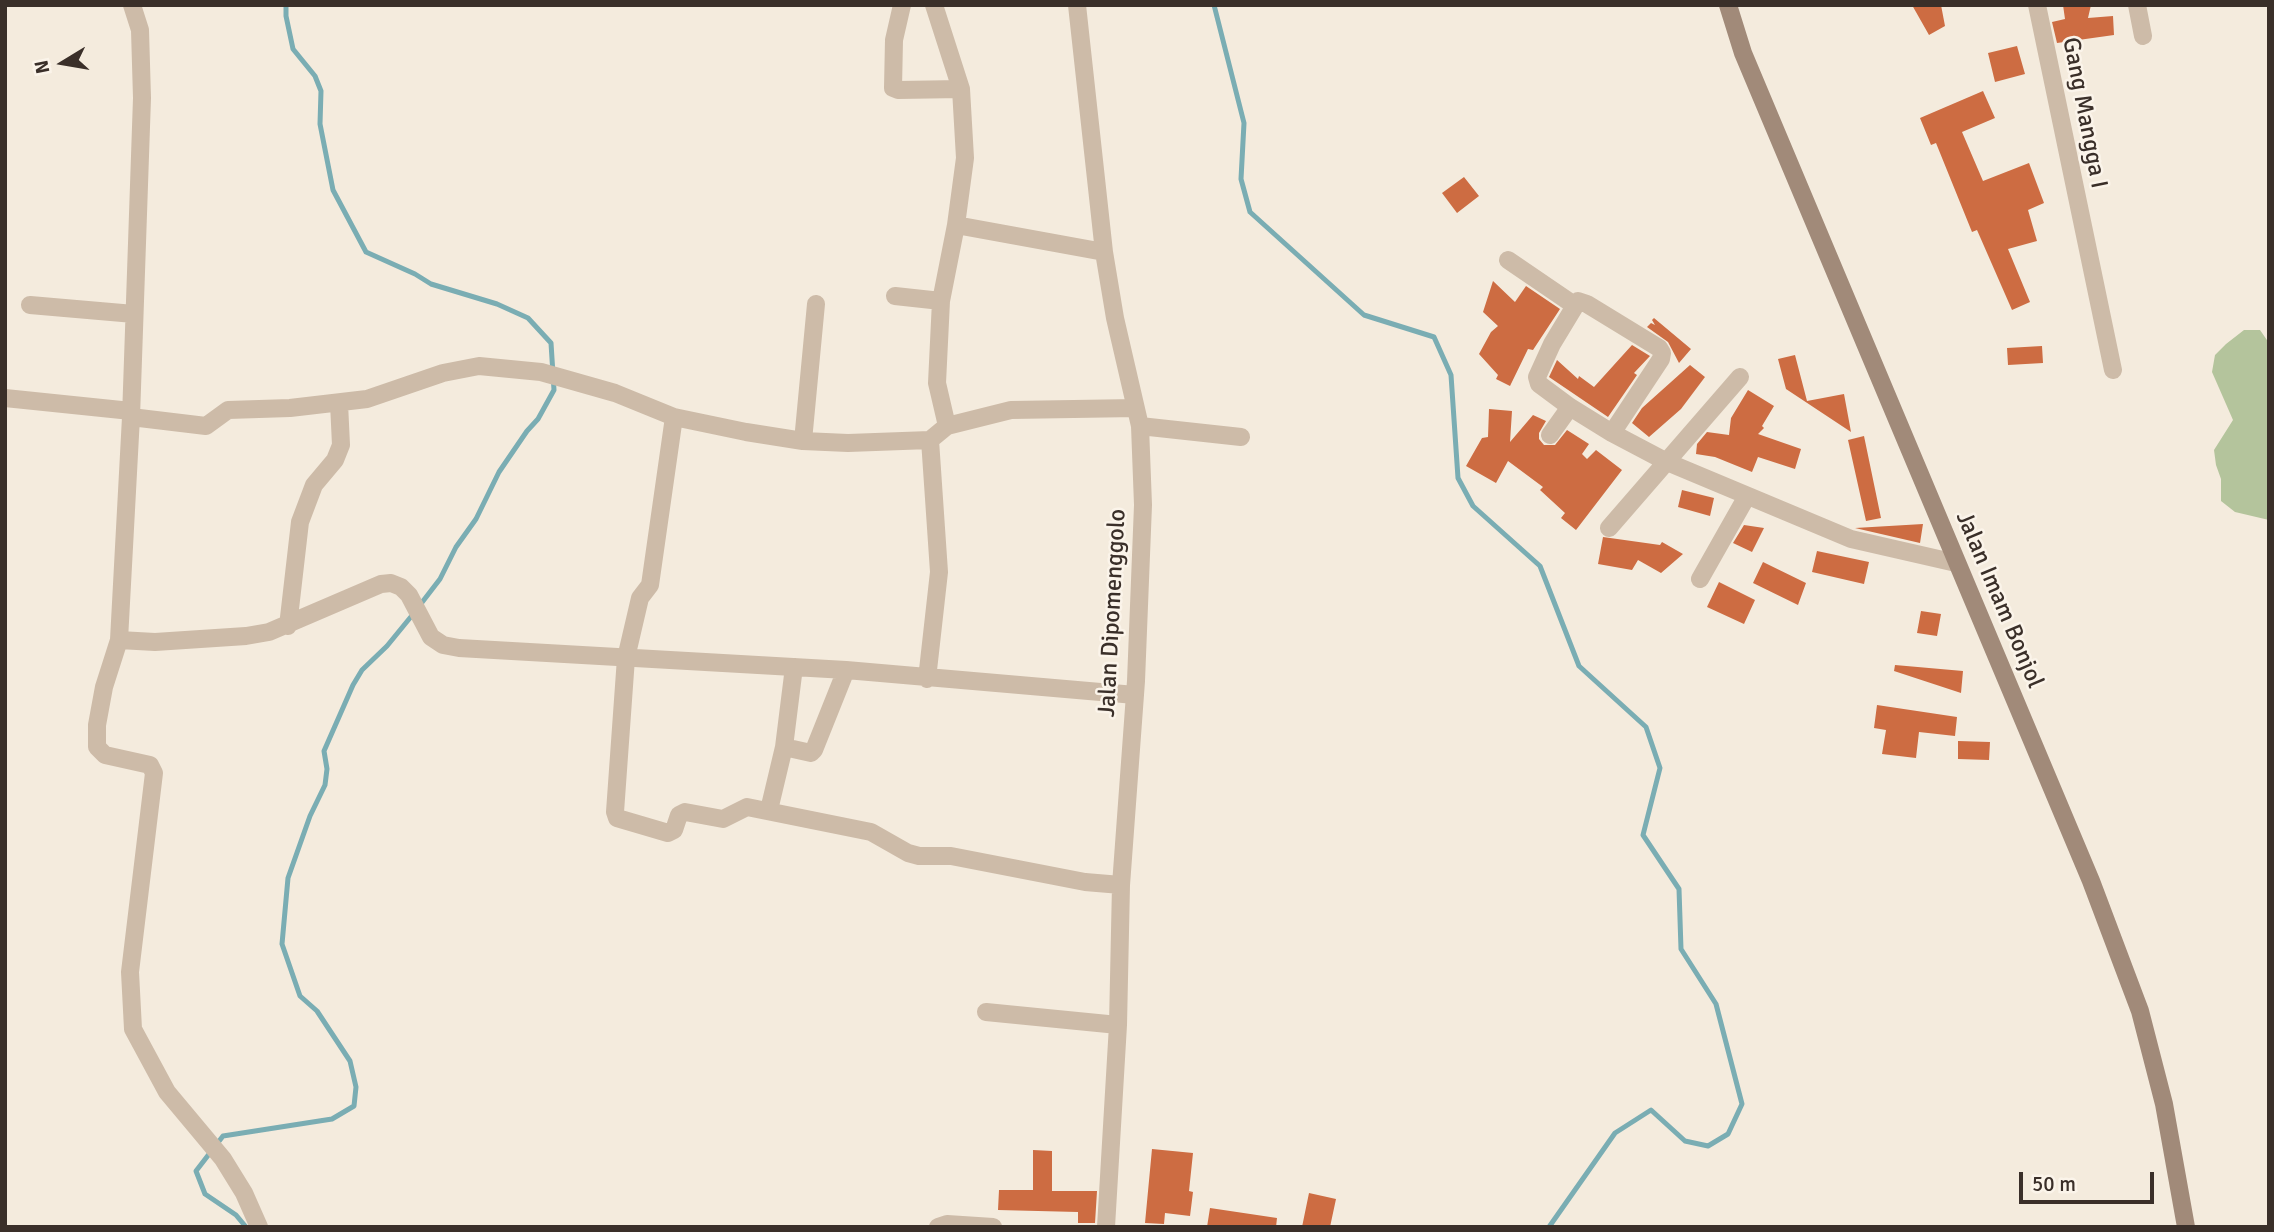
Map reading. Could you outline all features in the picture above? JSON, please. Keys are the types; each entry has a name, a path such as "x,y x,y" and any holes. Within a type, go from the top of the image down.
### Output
{"main road":[{"name":"Jalan Imam Bonjol","path":"1728,5 1743,53 2091,881 2140,1011 2164,1104 2186,1227"}],"street":[{"path":"132,5 140,30 142,98 131,414 119,640 104,687 97,724 97,747 105,755 149,765 154,773 130,972 133,1028 167,1091 223,1159 244,1193 259,1227"},
{"path":"902,5 894,40 893,88 961,89"},
{"path":"934,5 961,89 965,158 956,225 941,301 937,383 947,426"},
{"name":"Jalan Dipomenggolo","path":"1077,5 1104,252 1115,318 1138,417 1143,505 1135,695 1121,885 1118,1025 1106,1227"},
{"path":"2137,5 2143,36"},
{"name":"Gang Mangga I","path":"2035,7 2113,370"},
{"path":"956,225 1104,252"},
{"path":"1508,260 1574,306"},
{"path":"895,296 941,301"},
{"path":"1612,433 1661,359 1662,353 1587,304 1578,301 1538,369 1537,377 1539,384 1570,407 1612,433 1667,462 1851,539 1956,563"},
{"path":"803,441 816,304"},
{"path":"30,305 134,314"},
{"path":"5,398 206,426 228,410 339,404 367,399 443,373 479,366 541,372 563,377 615,393 674,417 803,441 849,443 930,440 947,426 1011,410 1138,417 1241,437"},
{"path":"1609,528 1740,377"},
{"path":"288,626 300,522 314,485 335,460 341,445 339,404"},
{"path":"1550,435 1570,407"},
{"path":"674,417 650,585 640,597 626,658 617,818 668,832 674,830 680,815 685,812 723,819 747,807 871,832 908,853 919,856 951,856 1085,882 1121,885"},
{"path":"927,679 939,572 930,440"},
{"path":"1700,579 1747,496"},
{"path":"119,640 155,642 246,636 288,626 382,584 391,583 401,587 409,595 431,637 443,645 460,648 846,670 1135,695"},
{"path":"769,810 784,747 794,667"},
{"path":"784,747 811,753 814,750 846,670"},
{"path":"986,1012 1118,1025"},
{"path":"938,1227 947,1224 993,1227"}],"green space":[{"path":"2244,330 2260,330 2269,343 2269,520 2235,512 2221,501 2221,479 2214,450 2233,420 2212,372 2215,355"}],"building":[{"path":"1912,5 1941,5 1945,26 1929,35"},
{"path":"2063,5 2091,5 2088,18 2113,16 2114,35 2057,43 2052,22 2065,19"},
{"path":"2017,46 2025,74 1995,82 1988,53"},
{"path":"1983,91 1995,118 1962,132 1983,181 2029,163 2044,203 2028,210 2037,241 2008,249 2030,302 2012,310 1977,230 1972,232 1936,143 1931,145 1920,118"},
{"path":"1464,177 1479,196 1457,213 1442,193"},
{"path":"1493,281 1515,302 1526,286 1560,309 1533,350 1528,349 1510,386 1496,379 1498,375 1479,354 1491,332 1498,326 1483,312"},
{"path":"1654,318 1691,349 1679,363 1668,342 1647,327 1651,323 1655,325 1652,320"},
{"path":"1632,345 1650,356 1634,373 1637,375 1608,417 1549,377 1557,360 1578,379 1579,376 1594,387"},
{"path":"2042,346 2043,363 2008,365 2007,348"},
{"path":"1795,355 1807,401 1844,394 1851,432 1786,389 1778,359"},
{"path":"1690,365 1705,377 1681,409 1649,437 1632,423 1642,408"},
{"path":"1748,390 1774,406 1762,426 1764,428 1758,434 1801,449 1795,469 1758,457 1752,472 1715,457 1696,454 1697,444 1707,432 1729,435 1731,418"},
{"path":"1489,409 1512,411 1510,442 1533,415 1546,421 1539,433 1539,439 1544,445 1555,445 1567,430 1589,444 1582,454 1587,459 1596,450 1622,470 1576,530 1561,518 1565,513 1540,490 1543,487 1508,461 1496,483 1466,466 1482,438 1488,437"},
{"path":"1864,436 1881,518 1866,521 1848,440"},
{"path":"1682,490 1714,498 1710,516 1678,507"},
{"path":"1923,524 1920,543 1855,528"},
{"path":"1744,525 1764,528 1752,552 1733,543"},
{"path":"1603,537 1660,545 1662,542 1683,554 1661,573 1638,560 1632,570 1598,564"},
{"path":"1817,551 1869,562 1864,584 1812,572"},
{"path":"1763,562 1806,583 1798,605 1753,583"},
{"path":"1719,582 1755,600 1744,624 1707,607"},
{"path":"1921,611 1941,614 1937,636 1917,633"},
{"path":"1895,665 1963,671 1961,693 1894,671"},
{"path":"1877,705 1957,717 1955,736 1919,732 1916,758 1882,754 1886,730 1874,728"},
{"path":"1958,741 1990,742 1989,760 1958,759"},
{"path":"1152,1149 1193,1153 1189,1191 1193,1192 1190,1216 1165,1213 1164,1224 1145,1223"},
{"path":"1033,1150 1052,1151 1052,1191 1097,1191 1095,1223 1078,1223 1078,1212 998,1210 999,1190 1033,1190"},
{"path":"1309,1193 1336,1199 1330,1227 1302,1227"},
{"path":"1210,1208 1277,1218 1276,1227 1207,1227"}],"waterway":[{"path":"286,5 293,49 315,76 321,91 320,124 333,190 366,252 431,284 497,304 528,318 551,343 554,390 538,419 499,472 476,519 456,547 440,579 420,605"},
{"path":"1214,5 1244,123 1241,179 1250,212 1364,315 1434,337 1451,375 1458,478 1473,506 1540,566 1579,666 1646,727 1660,768 1643,835 1679,889 1681,949 1716,1004 1742,1104 1728,1134 1708,1146 1685,1141 1651,1110 1615,1133 1549,1227"},
{"path":"246,1227 236,1215 205,1194 196,1171 223,1136 332,1119 354,1106 356,1087 350,1061 317,1011 300,996 282,944 288,878 310,816 325,785 327,769 324,751 353,685 362,670 387,646 414,613"}]}
